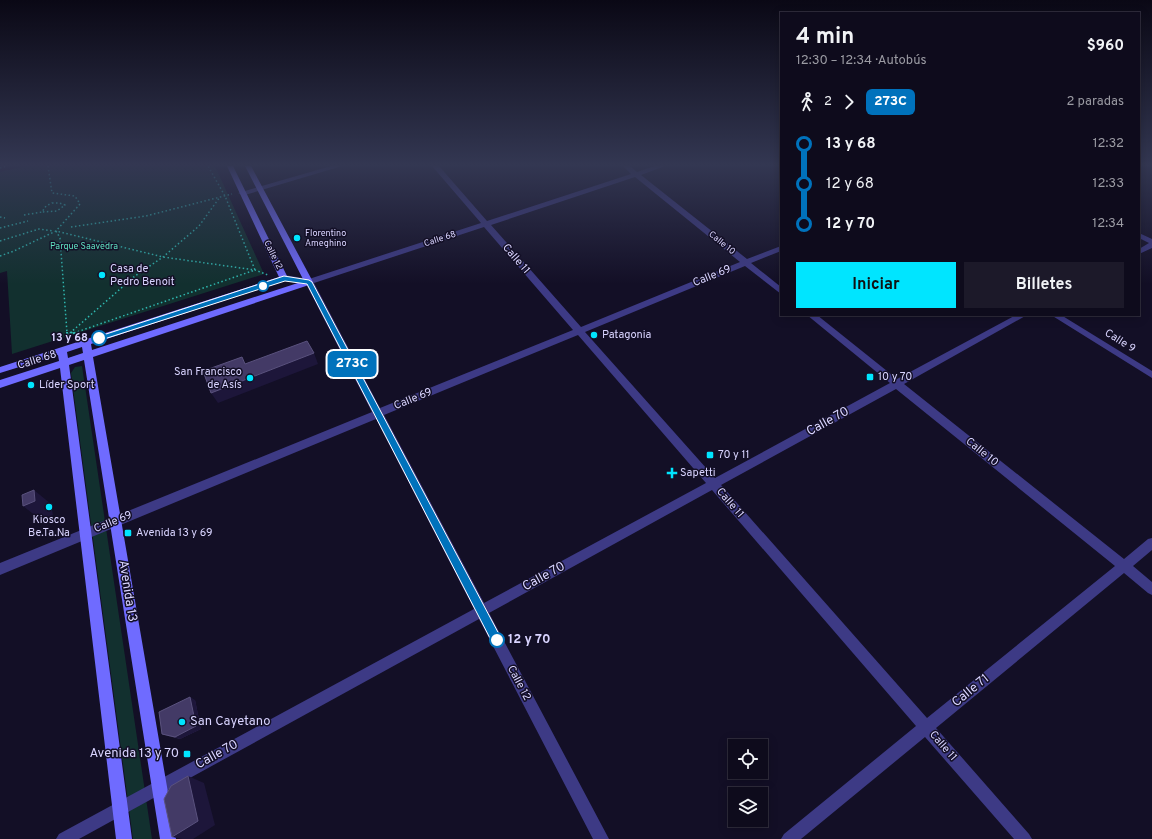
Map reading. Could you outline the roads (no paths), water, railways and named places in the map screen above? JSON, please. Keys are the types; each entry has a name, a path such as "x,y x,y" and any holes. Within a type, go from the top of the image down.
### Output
{"main road":[{"name":"Calle 12","path":"245,205 284,278"},
{"name":"Calle 12","path":"269,205 309,282"},
{"name":"Calle 68","path":"0,370 284,278"},
{"name":"Calle 68","path":"0,384 309,282"},
{"name":"Avenida 13","path":"86,342 168,839"},
{"path":"62,350 124,839"}],"street":[{"name":"Calle 11","path":"469,205 1024,839"},
{"name":"Calle 68","path":"284,278 309,282 543,205"},
{"name":"Calle 10","path":"676,205 780,290"},
{"path":"1140,236 1152,243 1140,251"},
{"name":"Calle 69","path":"0,569 780,248"},
{"name":"Calle 12","path":"309,282 601,839"},
{"name":"Calle 10","path":"812,316 1152,589"},
{"name":"Calle 70","path":"64,839 1021,316"},
{"name":"Calle 9","path":"1057,316 1152,375"},
{"name":"Calle 71","path":"789,839 1152,543"}],"place":[{"name":"Florentino Ameghino","path":"297,238"},
{"name":"Casa de Pedro Benoit","path":"102,275"},
{"name":"Patagonia","path":"594,335"},
{"name":"13 y 68","path":"99,338"},
{"name":"10 y 70","path":"870,377"},
{"name":"San Francisco de Asís","path":"250,378"},
{"name":"Líder Sport","path":"31,385"},
{"name":"70 y 11","path":"710,455"},
{"name":"Sapetti","path":"672,473"},
{"name":"Kiosco Be.Ta.Na","path":"49,507"},
{"name":"Avenida 13 y 69","path":"128,533"},
{"name":"12 y 70","path":"497,640"},
{"name":"San Cayetano","path":"182,722"},
{"name":"Avenida 13 y 70","path":"187,754"}],"park label":[{"name":"Parque Saavedra","path":"84,246"}]}
